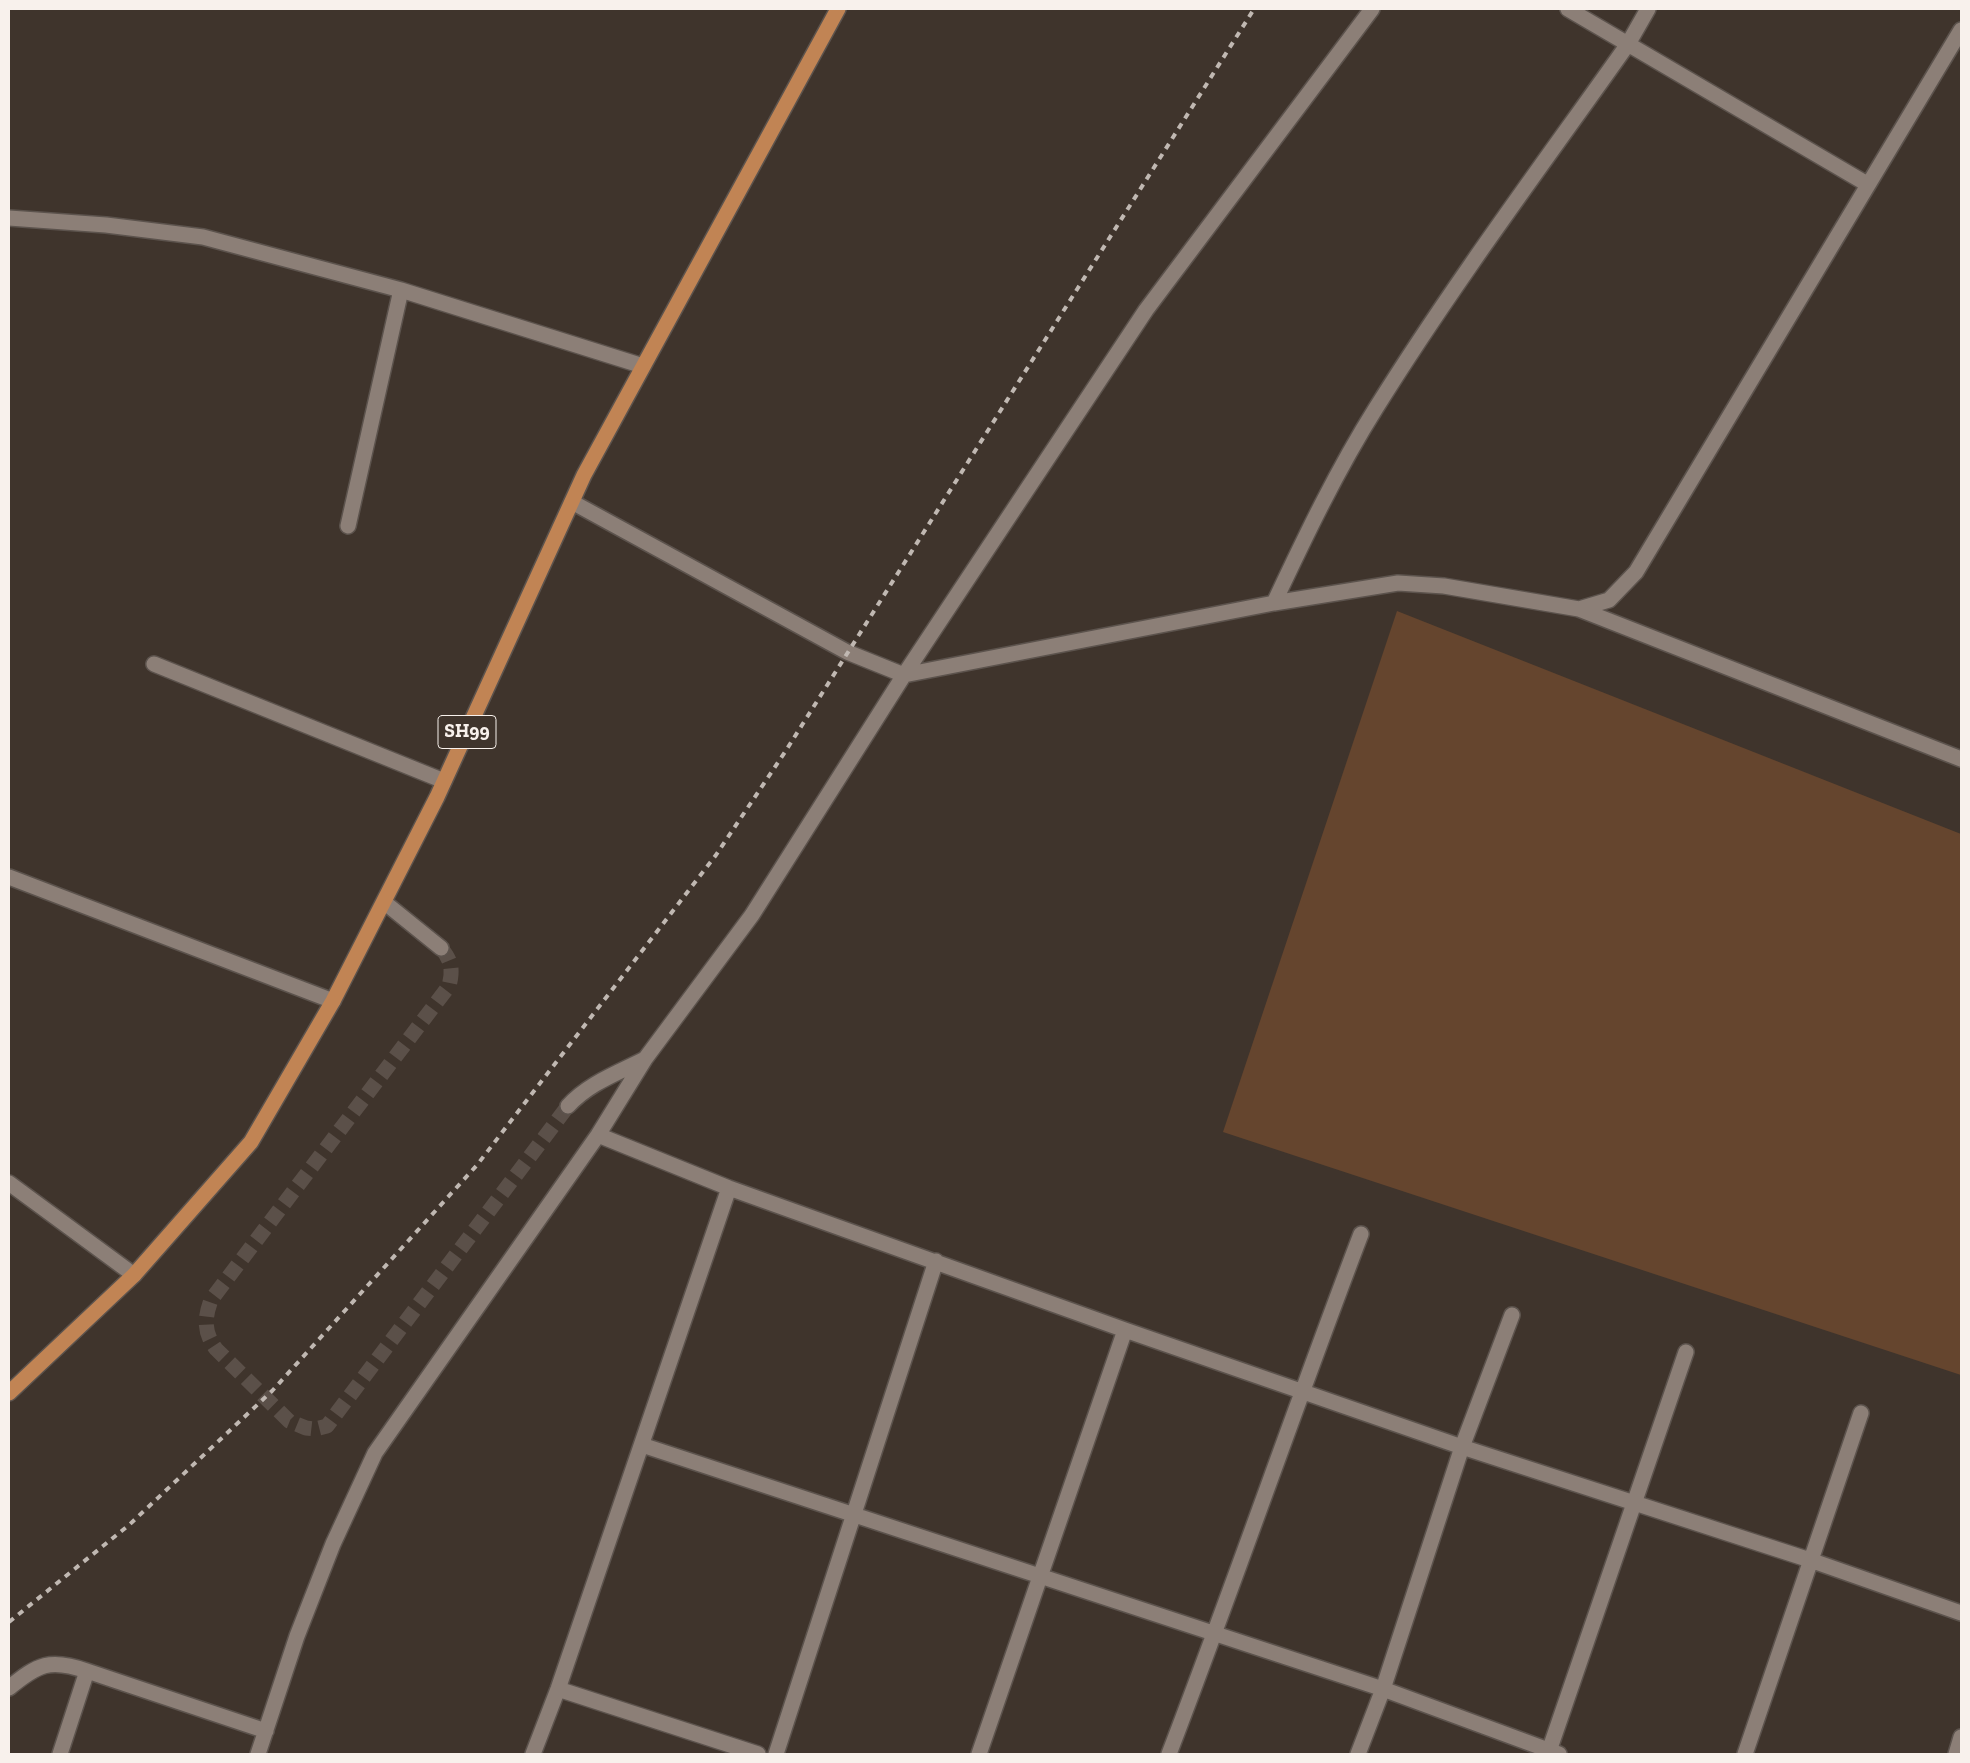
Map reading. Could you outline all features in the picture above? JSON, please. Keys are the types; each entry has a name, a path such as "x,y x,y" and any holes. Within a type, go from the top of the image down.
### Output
{"main road":[{"name":"SH99","path":"9,1393 134,1275 251,1142 333,1001 444,782 584,476 838,9"}],"street":[{"path":"258,1754 297,1636 322,1572 375,1453 598,1135 645,1059 752,915 904,675 1146,310 1372,9"},
{"path":"1568,9 1867,184"},
{"path":"1274,602 1317,512 1375,409 1442,308 1628,44 1648,9"},
{"path":"1578,609 1609,600 1636,572 1961,30"},
{"path":"9,218 106,225 204,237 401,290 644,366"},
{"path":"348,526 401,290"},
{"path":"572,502 847,652 904,675 1274,602 1398,583 1444,586 1578,609 1961,759"},
{"path":"154,664 444,782"},
{"path":"9,877 333,1001"},
{"path":"384,902 440,948"},
{"path":"568,1106 593,1084 645,1059"},
{"path":"598,1135 730,1188 1124,1330 1462,1447 1810,1560 1961,1613"},
{"path":"9,1183 134,1275"},
{"path":"533,1754 558,1689 730,1188"},
{"path":"1169,1754 1215,1634 1301,1390 1360,1234"},
{"path":"776,1754 936,1261"},
{"path":"1358,1754 1383,1689 1462,1447 1512,1315"},
{"path":"979,1754 1124,1330"},
{"path":"642,1445 1383,1689 1552,1753 1686,1352"},
{"path":"1745,1754 1861,1413"},
{"path":"9,1688 30,1671 47,1664 68,1664 266,1731"},
{"path":"60,1754 87,1671"},
{"path":"558,1689 758,1754"},
{"path":"1956,1754 1961,1737"}],"shaded area":[{"path":"1397,611 1961,834 1961,1375 1223,1132"}],"tunnel":[{"path":"441,948 451,966 449,986 211,1300 206,1326 209,1337 216,1349 289,1421 306,1428 315,1429 327,1426 568,1106"}],"railway":[{"path":"9,1622 129,1525 272,1391 477,1165 716,855 785,752 1254,9"}]}
